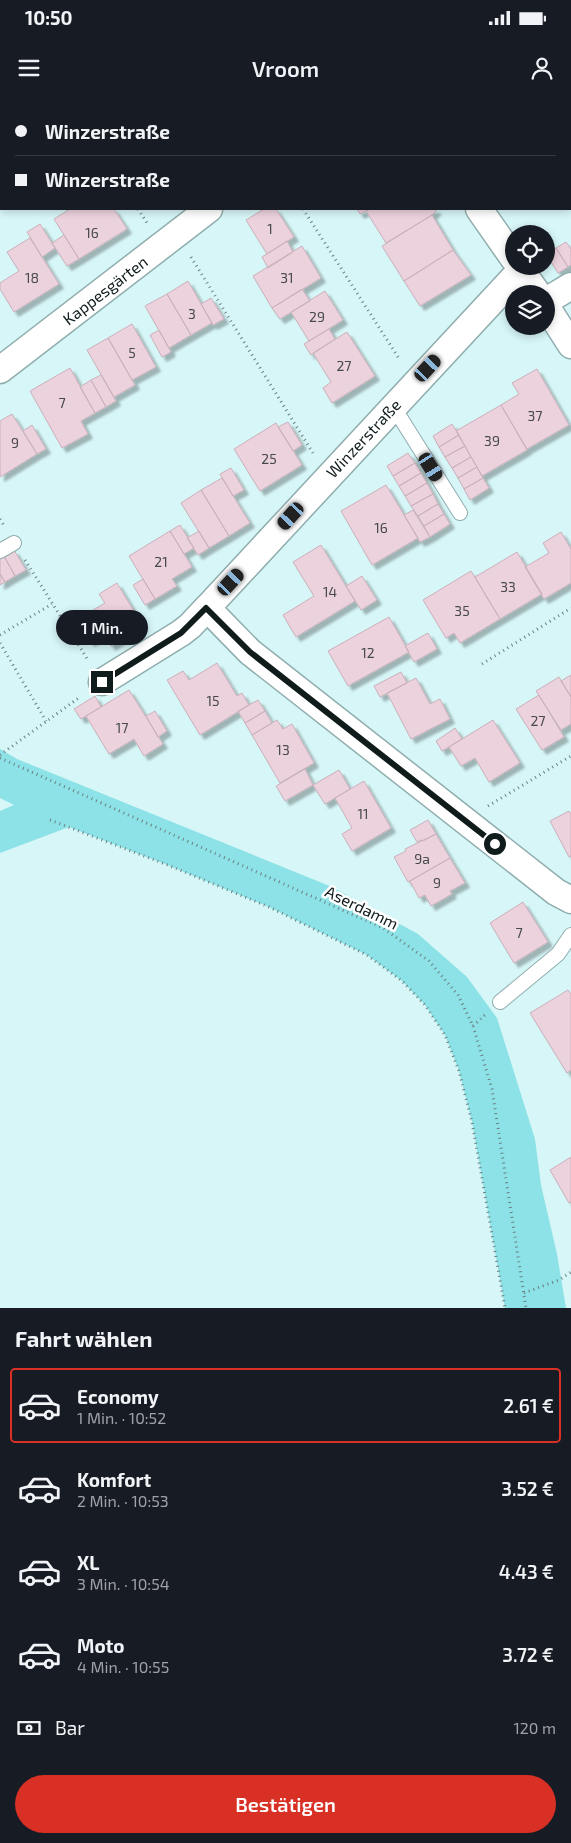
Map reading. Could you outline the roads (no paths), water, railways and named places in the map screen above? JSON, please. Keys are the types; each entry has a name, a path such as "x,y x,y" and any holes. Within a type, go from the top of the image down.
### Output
{"street":[{"name":"Kappesgärten","path":"0,370 208,210"},
{"path":"480,210 505,246"},
{"name":"Winzerstraße","path":"102,682 181,633 328,477 509,275"},
{"path":"555,296 571,286"},
{"path":"555,320 571,345"},
{"path":"206,608 250,652 556,892 571,900"}],"lane":[{"path":"393,406 460,513"},
{"path":"0,551 14,543"},
{"path":"500,1002 558,954 571,935"}]}
